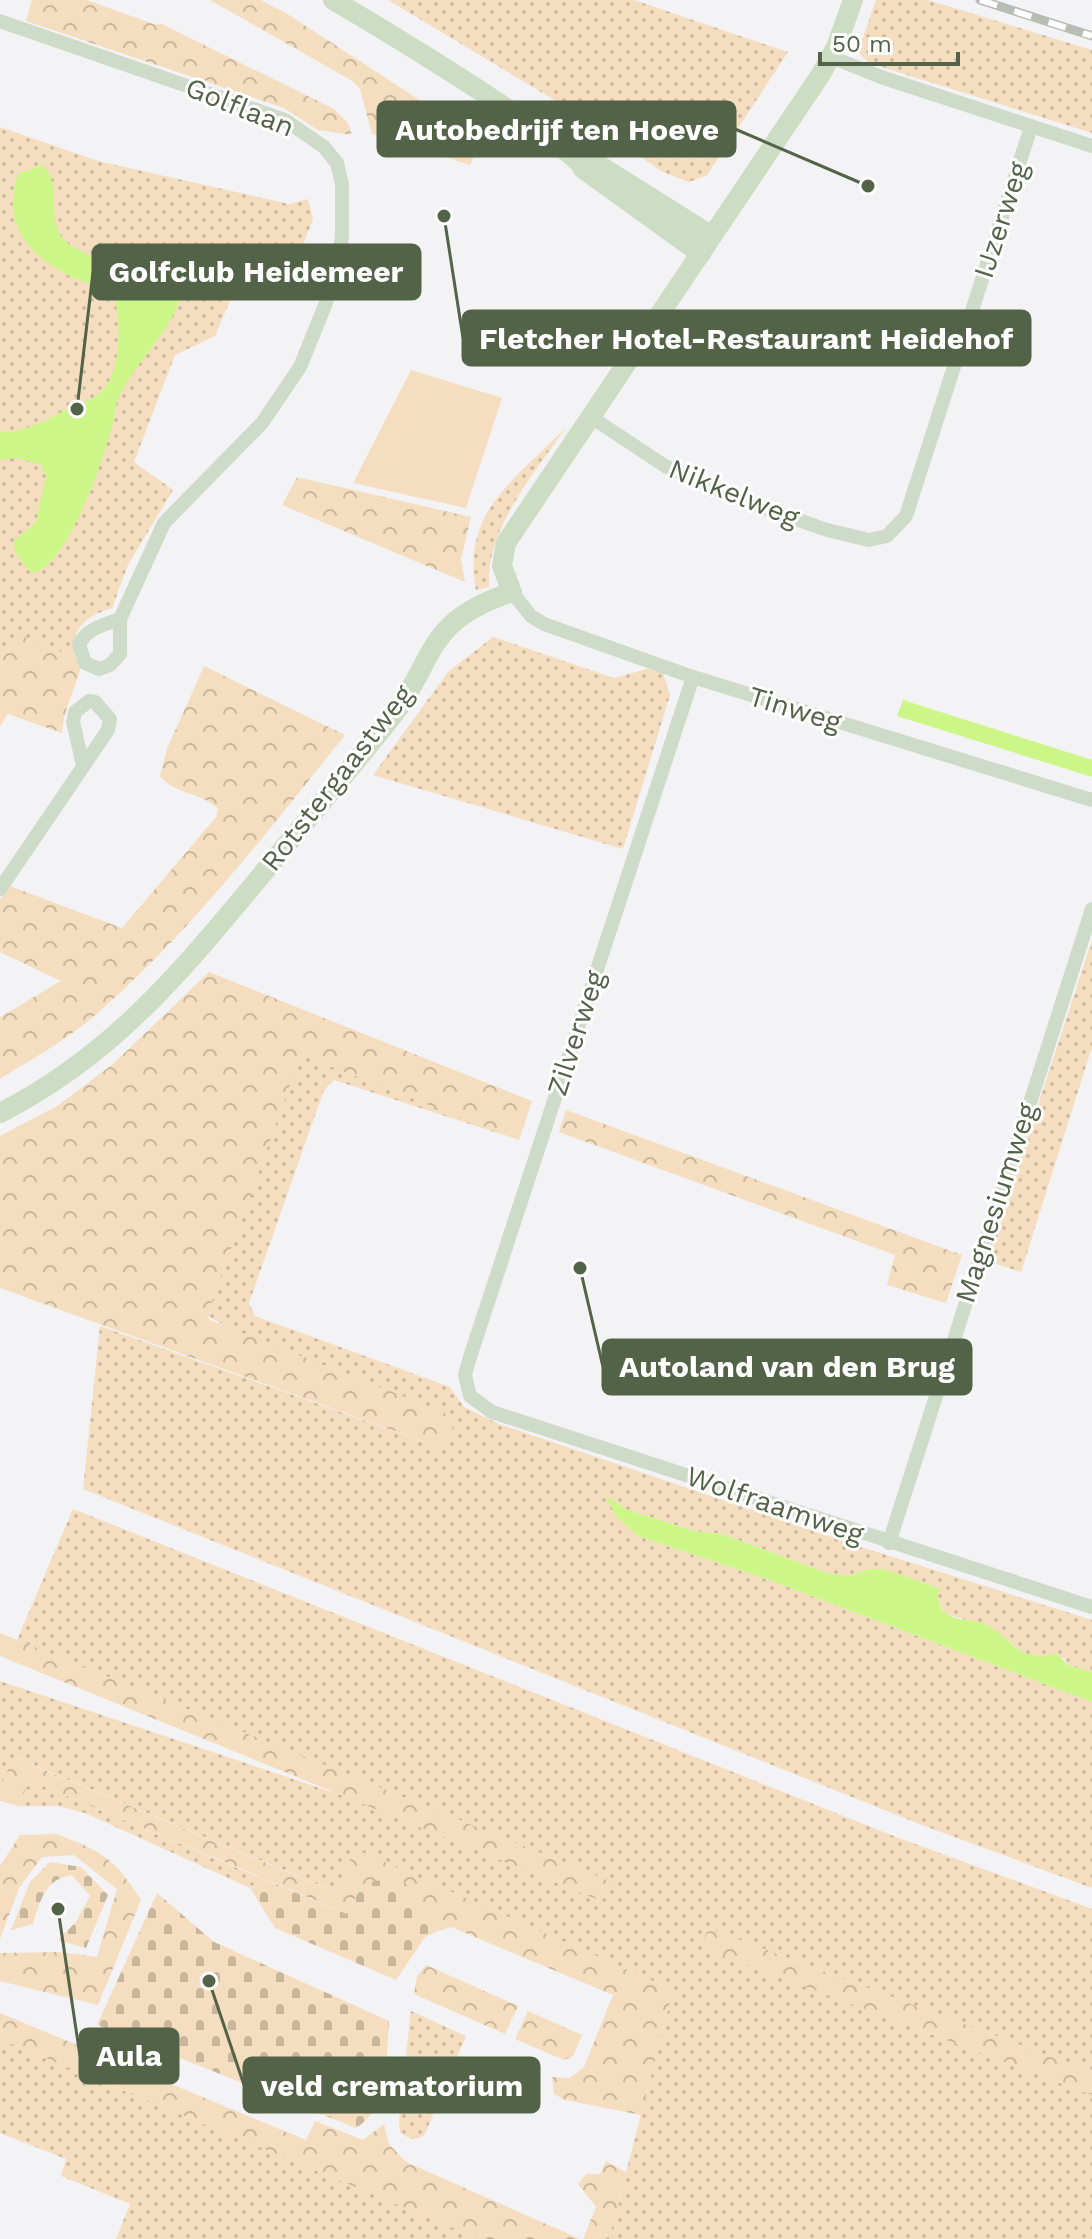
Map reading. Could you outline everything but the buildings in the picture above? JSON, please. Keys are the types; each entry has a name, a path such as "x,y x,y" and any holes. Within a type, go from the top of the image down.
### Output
{"street":[{"path":"333,0 579,160 583,169 707,245"},
{"path":"512,592 502,566 506,543 831,57 853,0"},
{"name":"Golflaan","path":"0,21 285,120 324,147 337,163 342,184 342,238 333,278 300,367 262,423 164,523 120,619"},
{"path":"831,57 1092,146"},
{"name":"IJzerweg","path":"887,536 906,516 1031,127"},
{"name":"Nikkelweg","path":"591,417 665,466 750,503 841,534 869,540 887,536"},
{"name":"Tinweg","path":"512,592 531,616 544,624 693,677 1092,800"},
{"name":"Rotstergaastweg","path":"0,1113 35,1095 95,1055 153,1000 203,945 390,719 441,633 476,605 512,592"},
{"name":"Zilverweg","path":"467,1389 465,1375 470,1357 693,677"},
{"path":"0,889 83,765"},
{"name":"Magnesiumweg","path":"889,1543 1092,909"},
{"name":"Wolfraamweg","path":"467,1389 475,1401 492,1412 1092,1607"}],"green space":[{"path":"32,0 87,0 156,25 160,23 334,109 348,123 352,135 318,130 284,108 26,21"},
{"path":"210,0 261,0 289,15 481,140 470,165 372,134 360,89 354,82"},
{"path":"388,0 634,0 788,52 707,175 689,182 663,172 561,104"},
{"path":"876,0 928,0 1092,50 1092,133 869,63 858,52"},
{"path":"0,127 98,161 289,204 308,199 313,219 301,250 243,270 215,336 175,355 134,462 173,490 128,565 112,608 87,620 77,632 74,640 76,658 19,635 0,662"},
{"path":"411,370 502,398 466,508 353,483"},
{"path":"566,427 503,523 490,565 489,587 476,590 474,562 477,538 485,517 512,480"},
{"path":"297,477 471,517 461,559 465,582 282,505"},
{"path":"19,635 76,658 81,667 62,733 8,714 0,726 0,662"},
{"path":"493,637 614,678 647,669 663,673 670,695 623,849 373,775 448,672"},
{"path":"204,666 345,735 229,878 167,947 77,1030 0,1079 0,1017 61,981 0,952 0,899 10,886 122,928 216,817 218,809 211,803 172,786 160,776 167,749"},
{"path":"1092,940 1092,1047 1021,1272 987,1261"},
{"path":"209,972 532,1101 519,1140 301,1055 207,1315 210,1320 458,1418 442,1448 0,1288 0,1136 57,1106 113,1064"},
{"path":"301,1054 519,1140 334,1080 324,1090 249,1303 255,1316 450,1387 464,1407 499,1424 855,1545 1092,1620 1092,1672 1068,1665 1064,1658 1028,1656 990,1627 946,1614 938,1602 938,1587 869,1569 849,1576 827,1573 722,1534 694,1531 628,1510 607,1497 638,1536 769,1580 1092,1702 1092,1888 922,1825 83,1489 100,1326 441,1448 206,1315"},
{"path":"566,1110 962,1255 946,1303 887,1285 895,1255 559,1132"},
{"path":"73,1509 896,1837 1092,1909 1092,2072 713,1930 702,1943 706,1949 1092,2095 1092,2239 609,2239 673,1990 355,1850 336,1892 14,1757 3,1782 0,1780 0,1681 356,1800 601,1901 616,1884 17,1640"},
{"path":"0,1633 617,1884 601,1901 0,1656"},
{"path":"13,1757 335,1892 355,1849 673,1990 641,2115 565,2100 554,2094 552,2077 570,2078 584,2067 613,1995 451,1927 438,1931 423,1925 403,1881 381,1880 367,1884 357,1895 348,1914 29,1780 19,1806 0,1801 0,1780 3,1781"},
{"path":"29,1780 261,1878 250,1888 85,1813 58,1806 19,1806"},
{"path":"56,1834 106,1858 123,1874 141,1900 98,2005 0,1981 0,1953 59,1952 97,1957 117,1889 74,1855 42,1857 19,1888 0,1939 0,1866 20,1835"},
{"path":"50,1862 81,1867 108,1895 86,1948 58,1940 76,1922 90,1896 72,1875 56,1881 45,1892 33,1924 11,1930 30,1882"},
{"path":"261,1878 347,1914 367,1884 381,1880 403,1881 410,1889 424,1921 438,1931 425,1937 396,1980 275,1928 250,1888"},
{"path":"157,1893 214,1942 389,2021 381,2095 367,2119 356,2128 97,2025"},
{"path":"713,1930 1092,2072 1092,2095 706,1949 702,1943 707,1932"},
{"path":"426,1965 518,2006 505,2034 414,1994 417,1976"},
{"path":"411,2011 466,2036 425,2134 415,2139 400,2132 399,2121"},
{"path":"528,2011 582,2035 573,2056 564,2060 515,2039"},
{"path":"0,2013 306,2140 315,2121 363,2140 384,2124 389,2144 406,2162 580,2239 480,2239 0,2039"},
{"path":"0,2039 480,2239 116,2239 130,2204 61,2176 66,2159 0,2133"},
{"path":"606,2161 626,2172 609,2239 583,2239 596,2207 578,2184 586,2174 600,2174"}],"shaded area":[{"path":"42,165 52,182 55,221 66,242 102,263 127,269 145,264 164,248 175,244 182,259 184,279 178,306 171,320 132,374 117,402 101,462 82,510 58,553 44,567 31,573 17,555 13,542 36,522 46,476 41,465 18,458 0,460 0,432 33,426 98,395 109,382 113,371 119,332 114,296 58,270 44,260 32,249 16,223 13,192 18,174"},
{"path":"903,700 1092,760 1092,777 897,716"},
{"path":"605,1495 628,1510 694,1531 722,1534 827,1573 849,1576 869,1569 883,1569 939,1588 940,1606 952,1617 990,1627 1022,1652 1042,1656 1056,1653 1068,1665 1092,1672 1092,1702 769,1580 638,1536 616,1516"}],"railway":[{"path":"980,0 1092,36"}],"place":[{"name":"Autobedrijf ten Hoeve","path":"868,186"},
{"name":"Fletcher Hotel-Restaurant Heidehof","path":"444,216"},
{"name":"Golfclub Heidemeer","path":"77,409"},
{"name":"Autoland van den Brug","path":"580,1268"},
{"name":"Aula","path":"58,1909"},
{"name":"veld crematorium","path":"209,1981"}]}
